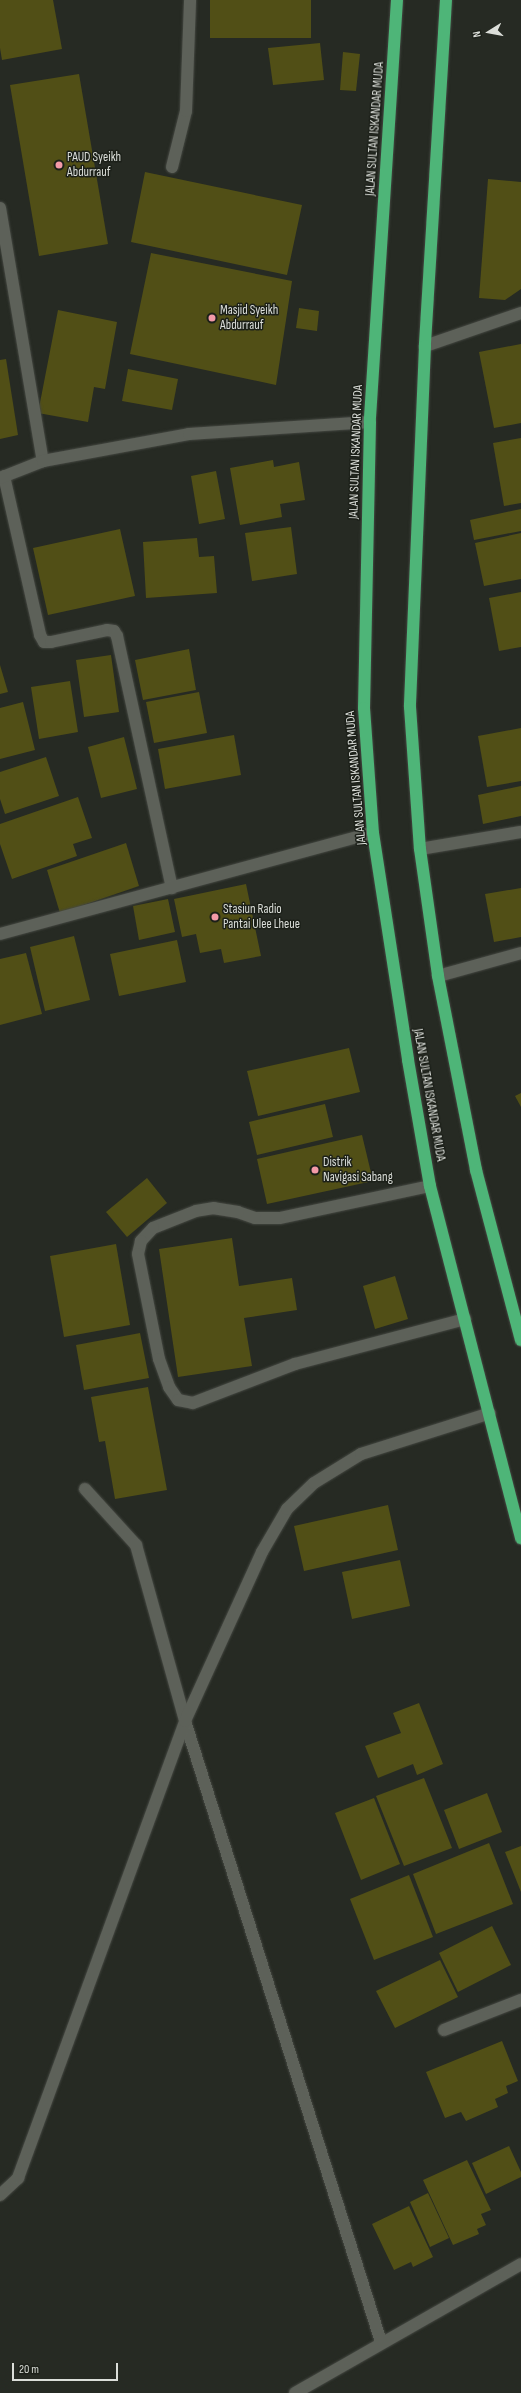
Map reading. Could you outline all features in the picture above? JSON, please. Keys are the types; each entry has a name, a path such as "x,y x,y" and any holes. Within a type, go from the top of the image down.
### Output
{"highway":[{"name":"JALAN SULTAN ISKANDAR MUDA","path":"397,0 370,422 364,708 373,833 408,1060 430,1186 490,1413 521,1538"},
{"path":"446,0 425,346 410,707 420,849 438,976 476,1170 521,1340"}],"street":[{"path":"172,167 186,111 190,0"},
{"path":"0,208 43,461"},
{"path":"425,346 521,313"},
{"path":"172,888 117,636 114,631 107,630 51,642 44,642 40,635 2,477 43,461 189,434 370,422"},
{"path":"420,849 521,832"},
{"path":"0,934 373,833"},
{"path":"438,976 521,953"},
{"path":"430,1186 279,1218 255,1218 238,1212 214,1208 196,1211 153,1228 141,1241 138,1254 159,1359 169,1387 178,1400 193,1403 295,1364 465,1319"},
{"path":"0,2195 18,2178 185,1722 262,1552 288,1509 314,1483 361,1454 490,1413"},
{"path":"85,1489 136,1545 185,1722 381,2342"},
{"path":"444,2030 521,2000"},
{"path":"295,2393 381,2342 521,2264"}],"building":[{"path":"0,0 53,0 62,49 2,60 0,48"},
{"path":"210,0 311,0 311,38 210,38"},
{"path":"320,43 324,80 273,85 268,48"},
{"path":"343,52 360,54 356,91 340,90"},
{"name":"PAUD Syeikh Abdurrauf","path":"79,74 108,244 39,256 10,85"},
{"path":"145,172 302,205 287,275 131,242"},
{"path":"488,179 521,182 521,289 505,300 479,298"},
{"name":"Masjid Syeikh Abdurrauf","path":"151,253 292,281 276,385 130,354"},
{"path":"299,308 319,311 317,331 296,328"},
{"path":"58,310 117,322 105,389 94,387 88,422 38,413"},
{"path":"521,344 521,423 494,428 479,352"},
{"path":"6,359 18,435 0,439 0,360"},
{"path":"128,369 178,379 172,410 122,401"},
{"path":"521,438 521,503 504,506 493,443"},
{"path":"273,460 274,467 299,462 305,500 280,504 282,517 240,525 230,468"},
{"path":"216,471 225,519 199,524 191,476"},
{"path":"521,509 521,531 474,540 470,520"},
{"path":"291,527 297,574 252,581 245,533"},
{"path":"120,529 135,596 48,615 33,548"},
{"path":"521,533 521,579 484,586 475,543"},
{"path":"197,538 199,557 214,556 217,593 146,598 143,542"},
{"path":"521,592 521,647 499,651 489,598"},
{"path":"189,649 196,690 143,700 135,660"},
{"path":"111,655 119,712 84,717 76,660"},
{"path":"0,665 8,692 0,694"},
{"path":"70,681 78,732 39,739 31,687"},
{"path":"199,692 207,733 154,743 146,702"},
{"path":"23,702 35,750 0,759 0,708"},
{"path":"521,728 521,781 487,787 478,736"},
{"path":"234,735 241,775 165,789 158,749"},
{"path":"124,737 137,789 101,798 88,747"},
{"path":"46,757 59,796 5,814 0,799 0,772"},
{"path":"521,786 521,816 483,824 478,795"},
{"path":"78,797 92,838 73,844 77,856 12,879 0,844 0,824"},
{"path":"126,843 139,886 60,913 47,870"},
{"name":"Stasiun Radio Pantai Ulee Lheue","path":"246,884 261,956 224,963 221,949 200,953 196,934 182,937 174,899"},
{"path":"521,888 521,937 494,942 485,894"},
{"path":"168,899 175,932 139,940 133,906"},
{"path":"74,936 90,1000 45,1011 30,947"},
{"path":"177,940 186,982 119,996 110,954"},
{"path":"26,953 42,1014 0,1025 0,959"},
{"path":"349,1048 360,1092 258,1116 247,1071"},
{"path":"521,1093 521,1107 515,1096"},
{"path":"325,1104 333,1137 257,1155 249,1122"},
{"name":"Distrik Navigasi Sabang","path":"362,1135 373,1181 267,1204 257,1159"},
{"path":"147,1178 167,1203 127,1237 106,1212"},
{"path":"232,1238 239,1286 292,1278 297,1310 244,1318 252,1366 178,1377 159,1249"},
{"path":"116,1244 130,1325 64,1337 50,1256"},
{"path":"395,1276 408,1319 375,1329 363,1286"},
{"path":"140,1333 149,1378 84,1390 76,1345"},
{"path":"148,1387 167,1490 115,1499 105,1441 99,1442 91,1397"},
{"path":"388,1505 398,1550 304,1571 294,1526"},
{"path":"400,1560 410,1606 352,1619 342,1572"},
{"path":"419,1703 443,1764 417,1775 413,1764 378,1778 365,1746 401,1733 393,1713"},
{"path":"424,1778 452,1848 404,1866 376,1796"},
{"path":"487,1793 502,1832 459,1849 444,1810"},
{"path":"374,1798 400,1864 361,1880 335,1813"},
{"path":"489,1843 513,1904 436,1934 413,1874"},
{"path":"521,1846 521,1892 505,1852"},
{"path":"409,1875 433,1937 374,1960 350,1899"},
{"path":"492,1926 511,1965 458,1992 439,1953"},
{"path":"440,1960 458,1997 395,2028 376,1991"},
{"path":"502,2041 518,2081 506,2086 508,2093 495,2099 498,2107 466,2121 461,2112 445,2118 426,2072"},
{"path":"509,2146 521,2172 521,2177 486,2194 472,2163"},
{"path":"467,2160 491,2210 481,2214 486,2225 477,2229 479,2234 453,2245 423,2180"},
{"path":"428,2193 449,2238 430,2247 410,2202"},
{"path":"409,2206 433,2257 413,2267 411,2262 394,2270 372,2224"}],"place":[{"name":"PAUD Syeikh Abdurrauf","path":"59,165"},
{"name":"Masjid Syeikh Abdurrauf","path":"212,318"},
{"name":"Stasiun Radio Pantai Ulee Lheue","path":"215,917"},
{"name":"Distrik Navigasi Sabang","path":"315,1170"}]}
